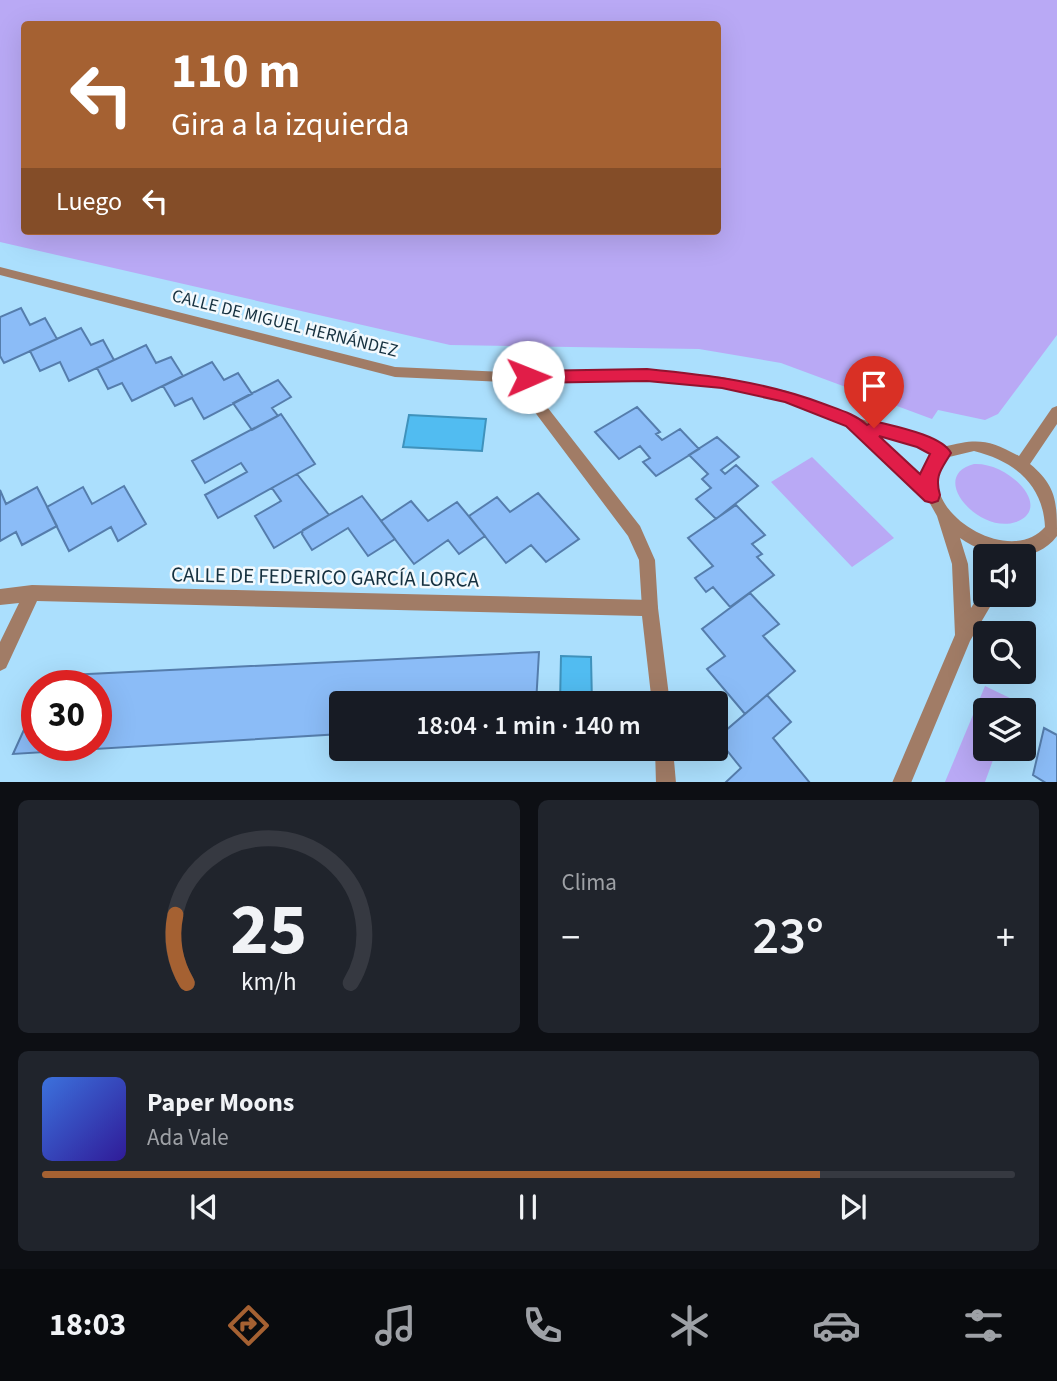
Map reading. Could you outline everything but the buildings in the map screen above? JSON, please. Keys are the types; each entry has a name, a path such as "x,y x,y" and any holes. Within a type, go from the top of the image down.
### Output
{"street":[{"name":"CALLE DE MIGUEL HERNÁNDEZ","path":"3,275 395,372 504,377 647,375 722,382 787,397 852,422 922,442 943,453"},
{"path":"538,407 634,531 647,561 660,691"},
{"path":"1022,463 1057,412"},
{"name":"CALLE DE MIGUEL HERNÁNDEZ","path":"852,422 932,495"},
{"path":"964,635 960,564 945,517 928,483 934,462 943,453 959,446 974,445 990,448 1022,463 1047,488 1054,502 1056,517 1051,532 1036,545"},
{"path":"945,517 980,542 987,544"},
{"path":"0,662 32,593"},
{"name":"CALLE DE FEDERICO GARCÍA LORCA","path":"0,597 32,593 650,608"},
{"path":"901,782 964,635 982,607"},
{"path":"665,761 666,782"}],"shaded area":[{"path":"0,0 1057,0 1057,335 998,414 985,420 938,410 932,419 781,363 699,349 450,345 0,242"},
{"path":"812,457 894,538 852,567 771,482"},
{"path":"974,464 1001,470 1013,478 1029,497 1027,515 1016,522 1002,524 974,513 957,491 956,480 961,470"},
{"path":"985,686 1010,698 980,698"},
{"path":"973,715 973,761 993,761 985,782 945,782"}],"water":[{"path":"409,415 486,419 482,451 403,447"},
{"path":"561,656 591,657 592,691 560,691"}],"route":[{"path":"528,377 647,375 722,382 787,397 852,422 932,495 928,483 929,474 934,462 943,453 922,442 874,428"}]}
